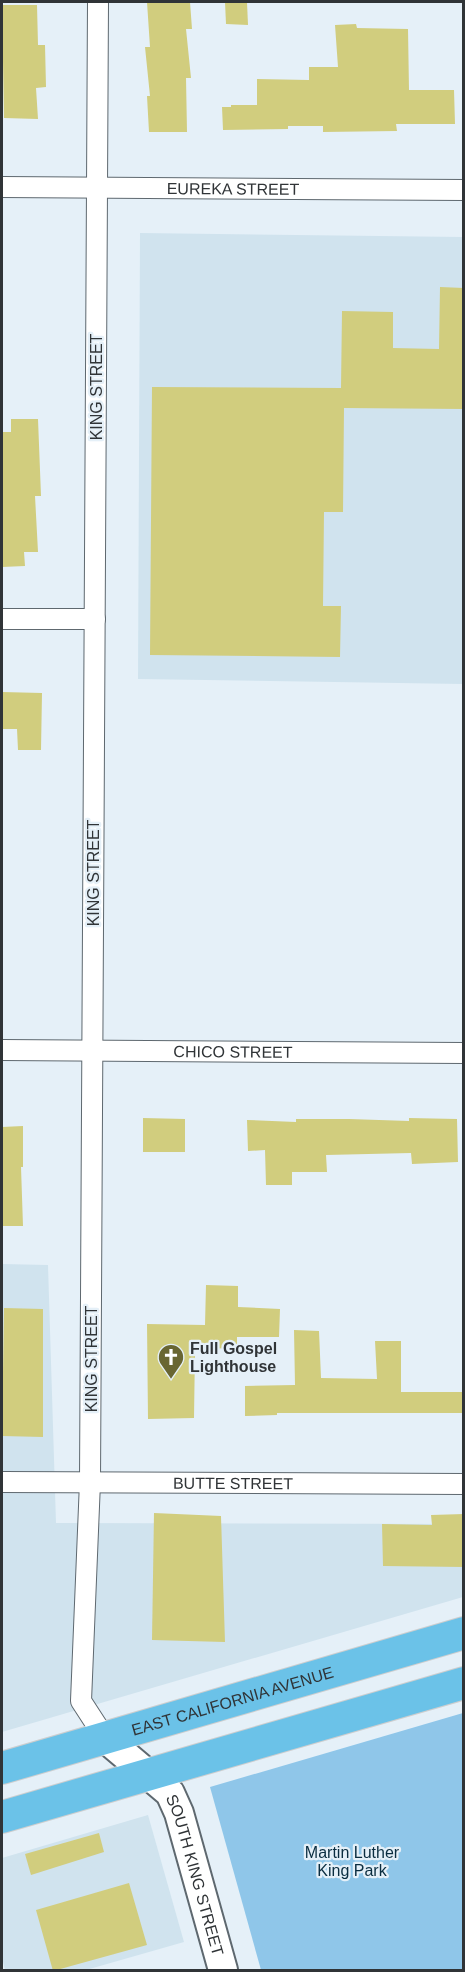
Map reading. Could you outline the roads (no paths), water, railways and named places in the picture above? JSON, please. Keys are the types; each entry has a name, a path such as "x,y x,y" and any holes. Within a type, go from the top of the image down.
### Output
{"main road":[{"name":"EAST CALIFORNIA AVENUE","path":"2,1768 464,1633"},
{"path":"2,1817 464,1683"}],"street":[{"name":"KING STREET","path":"98,2 90,1482 81,1701 105,1738"},
{"name":"EUREKA STREET","path":"2,187 464,190"},
{"path":"2,619 95,619"},
{"name":"CHICO STREET","path":"2,1050 464,1053"},
{"name":"BUTTE STREET","path":"2,1482 464,1484"},
{"name":"SOUTH KING STREET","path":"105,1738 170,1793 180,1813 223,1971"}],"place":[{"name":"Full Gospel Lighthouse","path":"171,1380"}],"park label":[{"name":"Martin Luther King Park","path":"352,1861"}]}
